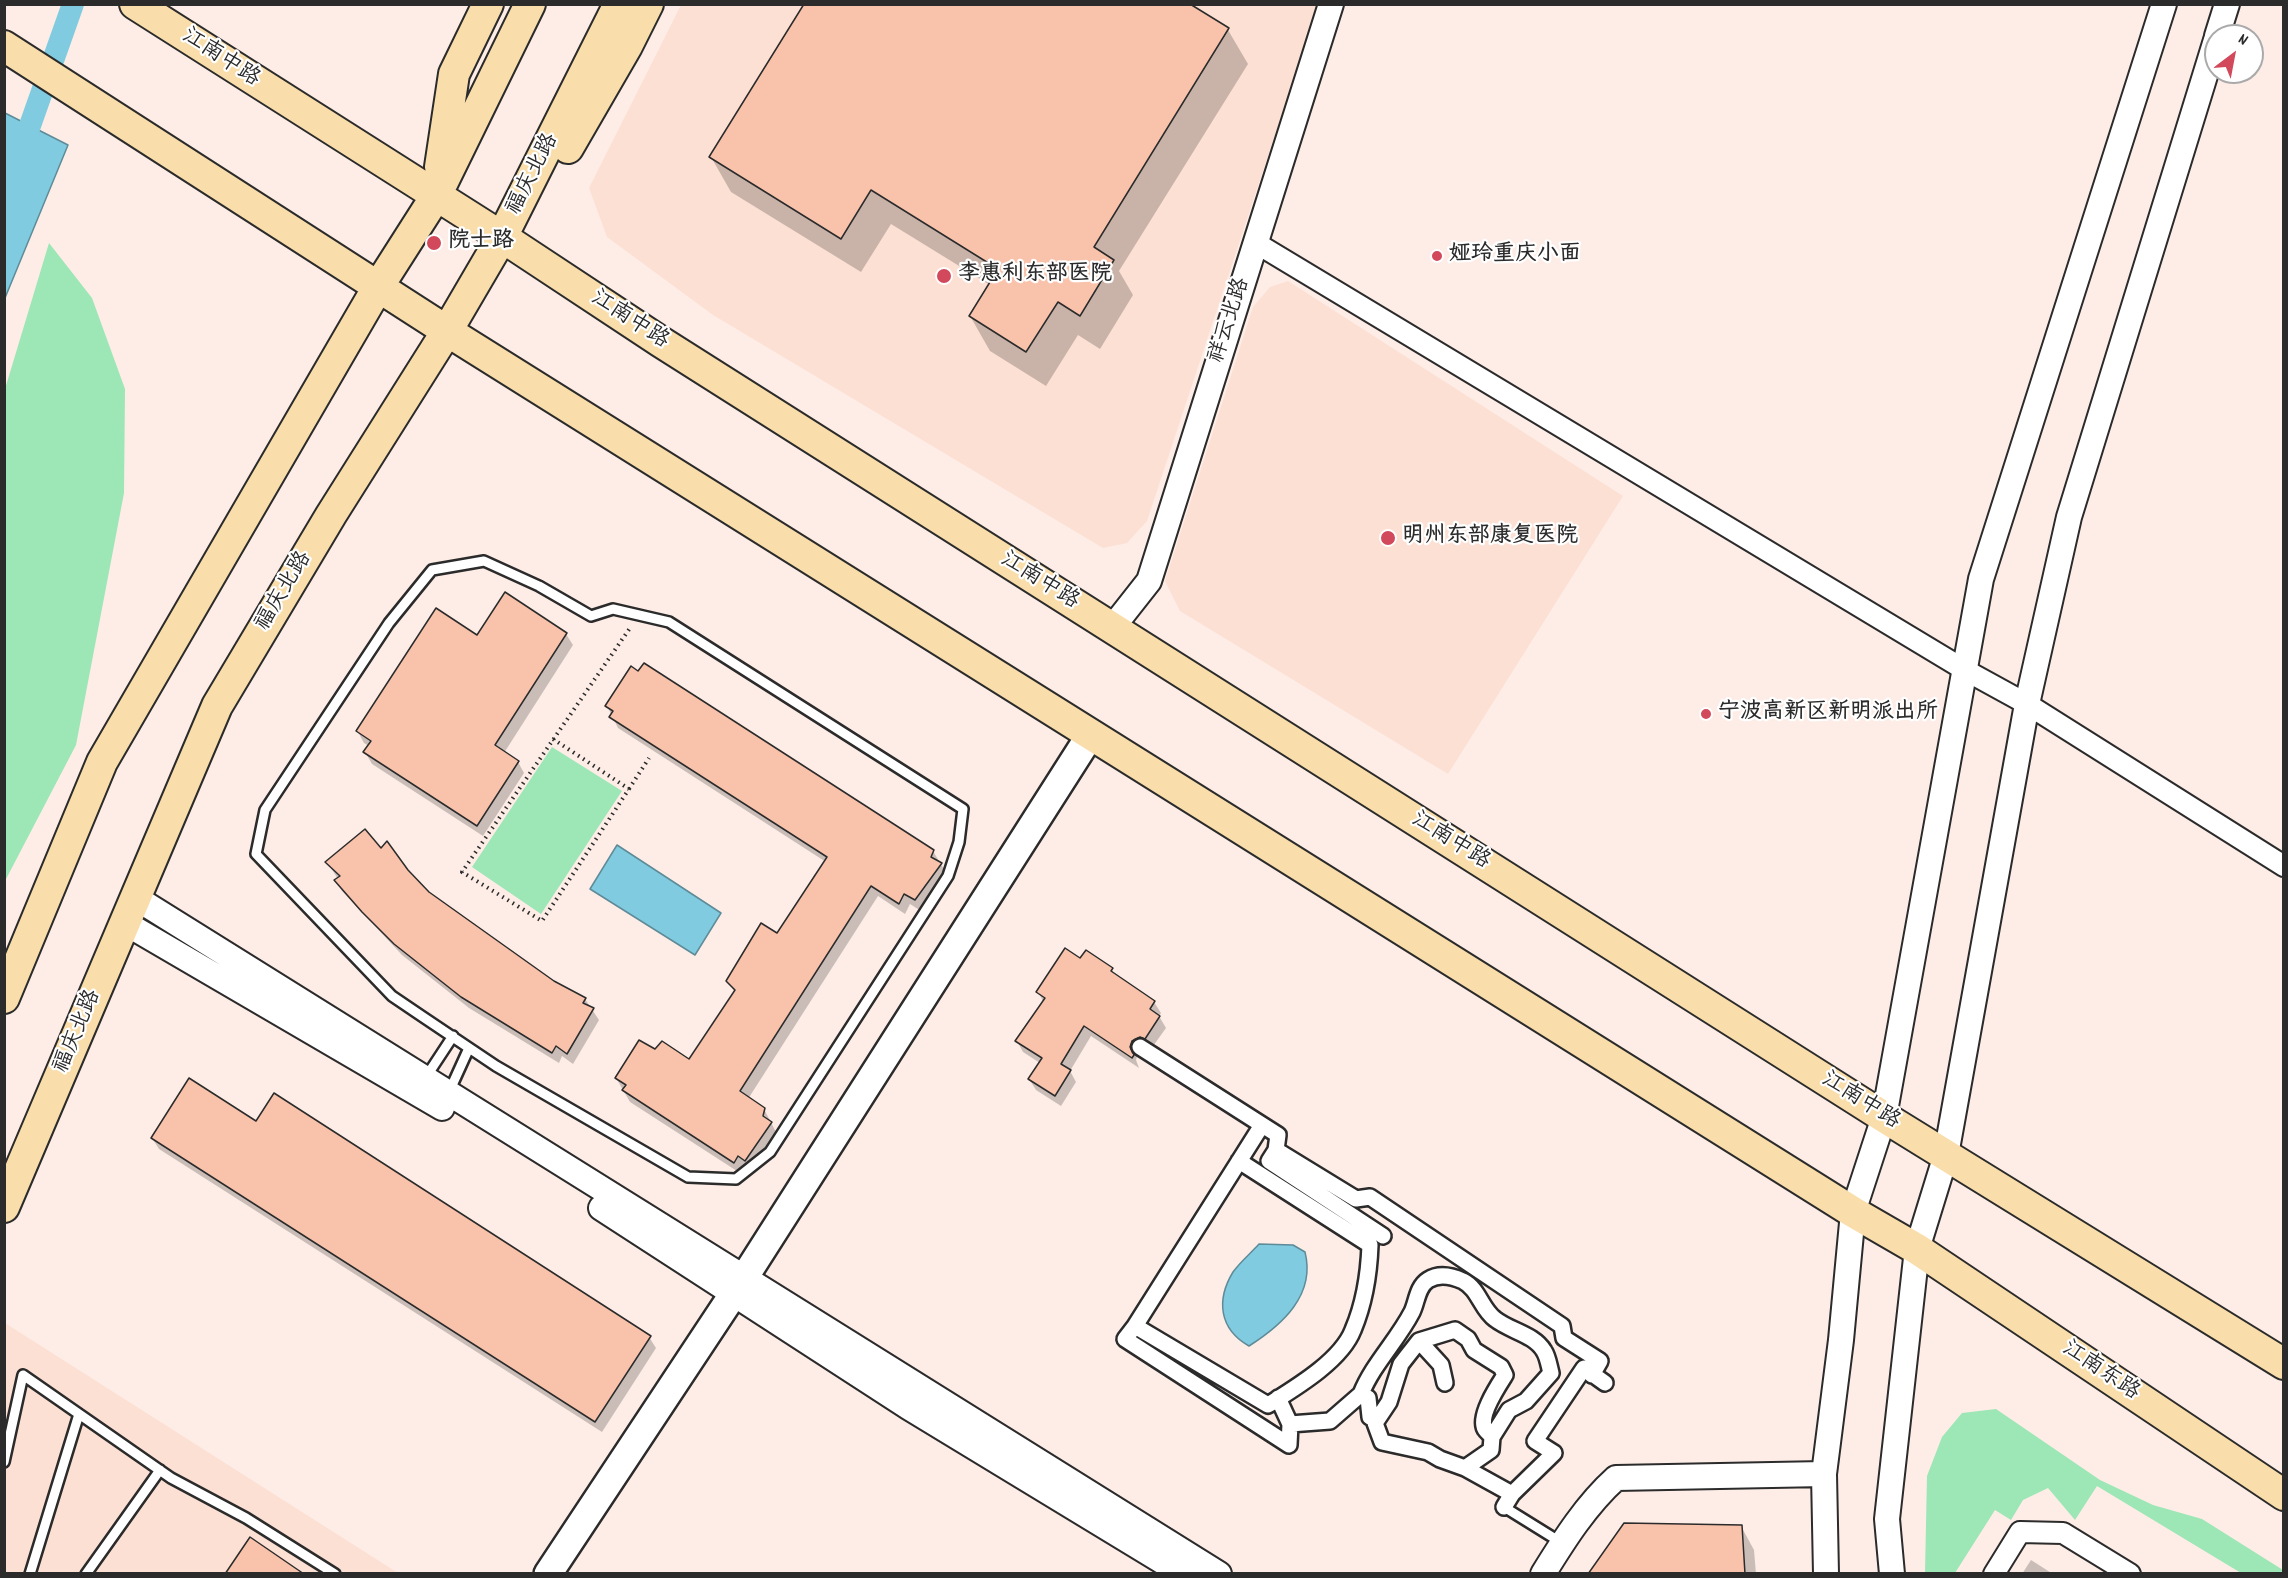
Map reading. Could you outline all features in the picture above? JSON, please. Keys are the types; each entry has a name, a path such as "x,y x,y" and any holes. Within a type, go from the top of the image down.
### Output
{"main road":[{"path":"436,196 454,74 488,4"},
{"path":"4,998 102,762 378,286 436,196 530,4"},
{"name":"福庆北路","path":"4,1207 217,706 331,515 447,331 502,237 620,4"},
{"path":"502,237 566,151 627,46 648,4"},
{"name":"江南中路","path":"147,12 502,237 671,348 1946,1155"},
{"path":"4,46 447,331 1853,1212 1917,1249"},
{"path":"548,1574 739,1286 1091,734"},
{"path":"1946,1155 2280,1362"},
{"name":"江南东路","path":"1917,1249 2283,1495"}],"street":[{"name":"祥云北路","path":"1112,628 1149,581 1331,4"},
{"path":"1826,1574 1824,1474 1841,1340 1853,1212 1884,1117 1981,579 2164,4"},
{"path":"2221,24 2227,4"},
{"path":"1892,1574 1887,1519 1917,1249 1946,1155 2027,704 2069,517 2204,80"},
{"path":"1256,243 1965,670 2027,704 2283,866"},
{"path":"130,911 445,1101 739,1286 1219,1574"},
{"path":"1140,1047 1278,1135 1276,1150 1269,1161 1383,1236"},
{"path":"1262,1125 1125,1339 1289,1446 1290,1424 1278,1398"},
{"path":"1276,1150 1356,1198 1370,1197 1562,1326 1564,1338 1600,1361 1599,1379 1584,1368 1535,1441 1554,1453 1508,1500 1465,1468 1428,1452 1383,1442 1375,1423 1389,1402 1401,1364 1419,1341 1455,1330 1467,1339 1474,1350 1501,1367 1505,1375 1483,1421 1485,1429 1492,1437"},
{"path":"1135,1326 1268,1405 1301,1384 1338,1353 1353,1331 1369,1272 1370,1245 1239,1161"},
{"path":"1290,1424 1330,1421 1361,1394 1367,1380 1413,1310 1420,1290 1427,1280 1442,1275 1470,1285 1492,1318 1521,1335 1534,1339 1544,1351 1551,1373 1526,1401 1509,1410 1492,1437 1491,1450 1465,1468"},
{"path":"739,1286 908,1407 1183,1574"},
{"path":"1419,1341 1441,1365 1444,1383"},
{"path":"1361,1394 1368,1398 1370,1417 1377,1420"},
{"path":"1543,1574 1562,1543 1598,1494 1616,1478 1824,1474"},
{"path":"1994,1574 2020,1532 2063,1533 2130,1574"}],"lane":[{"path":"484,561 538,586 591,616 613,609 639,615 669,622 963,809 959,842 948,876 770,1152 736,1179 687,1177 469,1048 392,996 256,854 266,810 389,623 432,570 484,561"},
{"path":"420,1086 453,1036"},
{"path":"445,1101 469,1048"},
{"path":"4,1462 23,1375 160,1470 246,1518 335,1574"},
{"path":"31,1573 79,1414"},
{"path":"86,1574 160,1470"},
{"path":"1508,1500 1562,1543"}],"path":[{"path":"639,615 462,872 542,921 649,758"},
{"path":"553,739 629,789"}],"shaded area":[{"name":"李惠利东部医院","path":"681,5 1318,5 1147,521 1127,543 1103,548 713,315 607,237 589,188"},
{"name":"明州东部康复医院","path":"1288,281 1623,496 1448,774 1180,611 1165,581 1253,307 1270,287"},
{"path":"5,1323 398,1573 5,1573"}],"green space":[{"path":"49,243 92,298 125,389 124,493 76,745 5,881 5,389"},
{"path":"552,747 622,791 541,914 472,867"},
{"path":"1996,1409 2100,1480 2153,1505 2202,1519 2283,1570 2283,1573 2241,1573 2097,1486 2075,1520 2048,1488 2023,1500 2011,1520 1995,1510 1955,1573 1925,1573 1927,1476 1942,1437 1962,1413"}],"water":[{"path":"5,113 68,145 5,298"},
{"path":"617,845 721,913 695,955 590,889"},
{"path":"1259,1244 1293,1245 1305,1252 1306,1282 1294,1307 1273,1328 1249,1346 1231,1331 1223,1313 1223,1303 1224,1293 1233,1272"}],"building":[{"path":"804,4 1190,4 1229,28 1094,247 1114,260 1080,316 1058,302 1026,352 969,316 998,269 871,190 841,239 709,157"},
{"path":"505,592 567,633 495,745 519,761 477,826 363,752 371,741 356,731 436,608 477,635"},
{"path":"644,663 934,850 931,857 942,863 915,900 904,894 899,904 871,886 740,1091 765,1108 763,1116 772,1122 745,1161 738,1156 734,1163 622,1090 626,1085 615,1078 639,1040 655,1049 662,1041 689,1059 735,990 726,981 761,923 777,933 827,857 609,717 613,711 605,706 631,666 638,671"},
{"path":"365,829 381,848 387,841 408,870 429,892 554,981 586,998 583,1003 594,1008 567,1054 556,1046 552,1053 461,997 394,944 362,912 334,880 340,876 325,862"},
{"path":"1065,948 1080,958 1086,950 1113,968 1111,971 1155,1001 1150,1009 1160,1016 1145,1039 1140,1037 1132,1041 1130,1047 1134,1055 1132,1058 1084,1026 1061,1064 1071,1070 1055,1096 1028,1079 1042,1058 1015,1041 1045,998 1036,992"},
{"path":"189,1078 256,1121 274,1093 651,1336 595,1422 151,1138"},
{"path":"1624,1523 1742,1525 1745,1574 1588,1574"},
{"path":"250,1537 304,1574 225,1574"}],"waterway":[{"path":"4,199 73,4"}],"place":[{"name":"院士路","path":"434,243"},
{"name":"娅玲重庆小面","path":"1437,256"},
{"name":"李惠利东部医院","path":"944,276"},
{"name":"明州东部康复医院","path":"1388,538"},
{"name":"宁波高新区新明派出所","path":"1706,714"}]}
